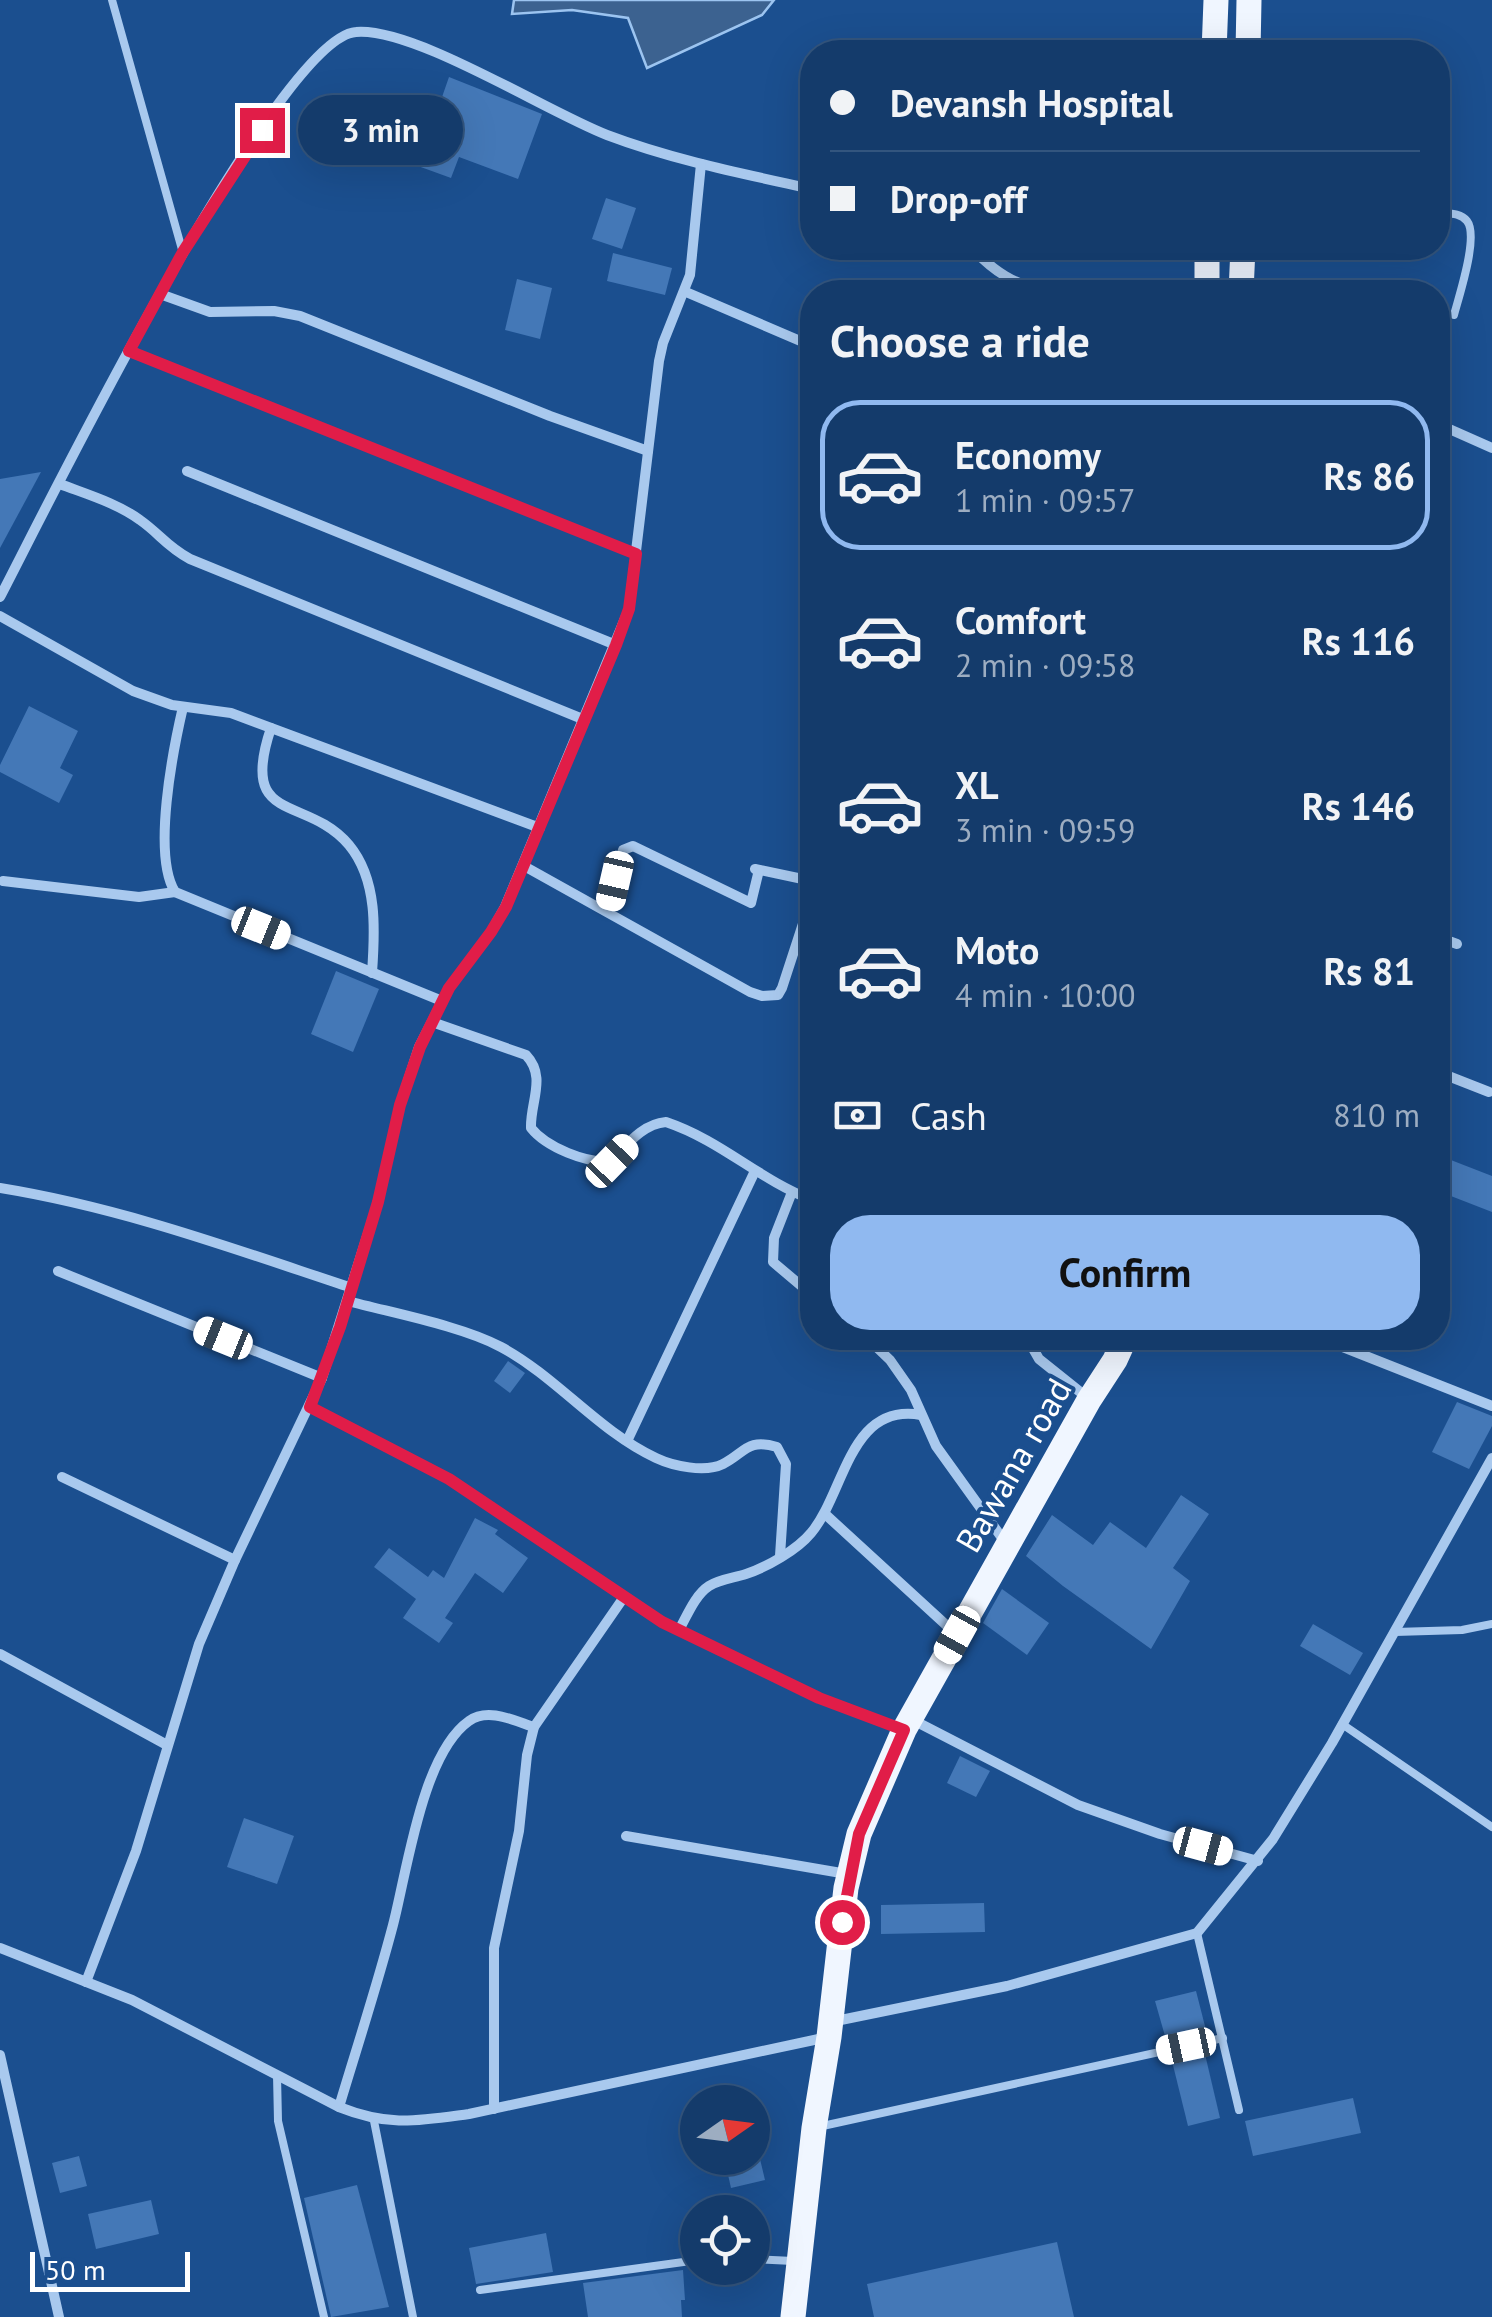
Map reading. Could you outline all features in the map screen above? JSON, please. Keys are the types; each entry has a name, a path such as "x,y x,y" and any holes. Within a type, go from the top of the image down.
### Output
{"main road":[{"path":"1210,40 1216,0"},
{"path":"1248,40 1249,0"},
{"name":"Bawana road","path":"792,2317 849,1874 859,1834 907,1724 1120,1350"}],"street":[{"path":"0,597 183,252 310,64 342,35 357,31 400,40 603,134 701,164 800,187"},
{"path":"86,1982 136,1850 199,1644 322,1378 378,1202 400,1105 432,1022 442,1001 491,932 524,866 629,609 663,343 686,292 701,164"},
{"path":"983,260 1011,280"},
{"path":"686,292 800,341"},
{"path":"160,294 210,312 300,316 550,416 648,450"},
{"path":"129,351 636,554"},
{"path":"1450,429 1492,448"},
{"path":"187,472 616,645"},
{"path":"60,484 134,516 162,542 190,558 585,720"},
{"path":"0,616 133,692 183,707 230,713 540,828"},
{"path":"174,892 168,881 166,860 168,797 172,752 183,707"},
{"path":"272,728 261,768 266,791 279,804 334,831 350,846 362,870 375,926 372,973"},
{"path":"608,912 623,850 633,846 750,902 756,869 800,878"},
{"path":"524,866 750,992 772,996 782,988 800,933"},
{"path":"4,881 139,897 174,892 442,1001"},
{"path":"1450,941 1457,944"},
{"path":"432,1022 526,1055 535,1064 538,1076 531,1128 545,1142 604,1162 612,1161 642,1130 666,1122 718,1146 800,1195"},
{"path":"1450,1077 1489,1092"},
{"path":"628,1440 755,1170"},
{"path":"0,1188 126,1213 352,1288"},
{"path":"792,1192 774,1238 772,1262 800,1285"},
{"path":"58,1271 322,1378"},
{"path":"348,1300 500,1346 655,1458 707,1468 720,1466 742,1448 754,1444 777,1447 786,1464 780,1556"},
{"path":"880,1350 911,1390 936,1446 1008,1545"},
{"path":"1034,1350 1090,1400"},
{"path":"1350,1350 1492,1406"},
{"path":"310,1407 449,1479 679,1630 819,1698 907,1724 1078,1806 1160,1834 1258,1860"},
{"path":"679,1630 709,1586 750,1573 808,1537 825,1514 847,1460 862,1438 885,1416 900,1411 920,1415"},
{"path":"0,1948 164,2016 339,2108 374,2121 417,2122 494,2108 830,2030 1007,1986 1197,1932 1258,1860 1342,1724 1492,1458"},
{"path":"62,1477 235,1560"},
{"path":"825,1514 957,1635"},
{"path":"494,2108 494,1948 512,1865 526,1755 534,1727 624,1597"},
{"path":"0,1654 167,1745"},
{"path":"339,2108 394,1923 420,1807 445,1751 458,1732 478,1716 499,1715 534,1727"},
{"path":"626,1836 849,1874"},
{"path":"0,2055 59,2317"},
{"path":"0,2119 12,2116"}],"lane":[{"path":"112,0 183,252"},
{"path":"1450,214 1466,219 1471,228 1454,316"},
{"path":"1395,1632 1462,1630 1492,1624"},
{"path":"1342,1724 1492,1827"},
{"path":"1197,1932 1239,2110"},
{"path":"814,2128 1223,2038"},
{"path":"278,2075 278,2121 324,2317"},
{"path":"374,2121 413,2317"},
{"path":"770,2260 799,2261"},
{"path":"480,2290 680,2262"}],"water":[{"path":"514,0 774,0 762,15 647,68 628,18 572,10 512,14"}],"building":[{"path":"449,77 542,114 518,179 459,157 451,178 418,166"},
{"path":"606,198 636,208 622,249 592,239"},
{"path":"613,253 672,268 665,295 607,281"},
{"path":"517,279 552,288 540,339 505,330"},
{"path":"41,472 0,548 0,479"},
{"path":"29,706 78,731 60,768 73,775 59,803 0,772"},
{"path":"336,971 379,989 353,1052 311,1034"},
{"path":"1450,1160 1492,1176 1492,1212 1450,1196"},
{"path":"508,1361 525,1373 510,1393 494,1381"},
{"path":"1457,1402 1492,1416 1492,1426 1469,1469 1432,1452"},
{"path":"1181,1495 1209,1514 1173,1568 1190,1581 1151,1649 1026,1556 1052,1515 1093,1545 1110,1522 1146,1548"},
{"path":"475,1518 498,1530 495,1534 528,1558 503,1593 475,1573 445,1618 453,1623 439,1643 403,1618 416,1599 374,1567 389,1548 428,1577 433,1570 444,1578"},
{"path":"1002,1589 1049,1623 1027,1655 983,1623"},
{"path":"1313,1624 1363,1653 1350,1675 1300,1646"},
{"path":"960,1756 990,1771 976,1797 947,1783"},
{"path":"244,1818 294,1836 277,1884 227,1867"},
{"path":"984,1903 985,1932 881,1934 881,1905"},
{"path":"1196,1991 1206,2030 1167,2043 1155,2001"},
{"path":"1204,2050 1220,2118 1188,2126 1171,2057"},
{"path":"1353,2098 1361,2133 1253,2156 1245,2121"},
{"path":"79,2156 87,2186 60,2193 52,2163"},
{"path":"728,2175 764,2175 765,2180 731,2188"},
{"path":"357,2185 389,2307 331,2317 304,2198"},
{"path":"151,2200 159,2234 96,2249 88,2214"},
{"path":"546,2233 553,2272 476,2284 469,2248"},
{"path":"1057,2242 1074,2317 874,2317 867,2284"},
{"path":"680,2270 685,2300 681,2300 682,2317 588,2317 583,2283"}],"route":[{"path":"262,130 183,252 129,351 636,554 629,609 524,866 506,907 449,988 420,1047 400,1105 378,1202 340,1327 310,1407 449,1479 662,1622 819,1698 904,1730 859,1834 842,1922"}]}
